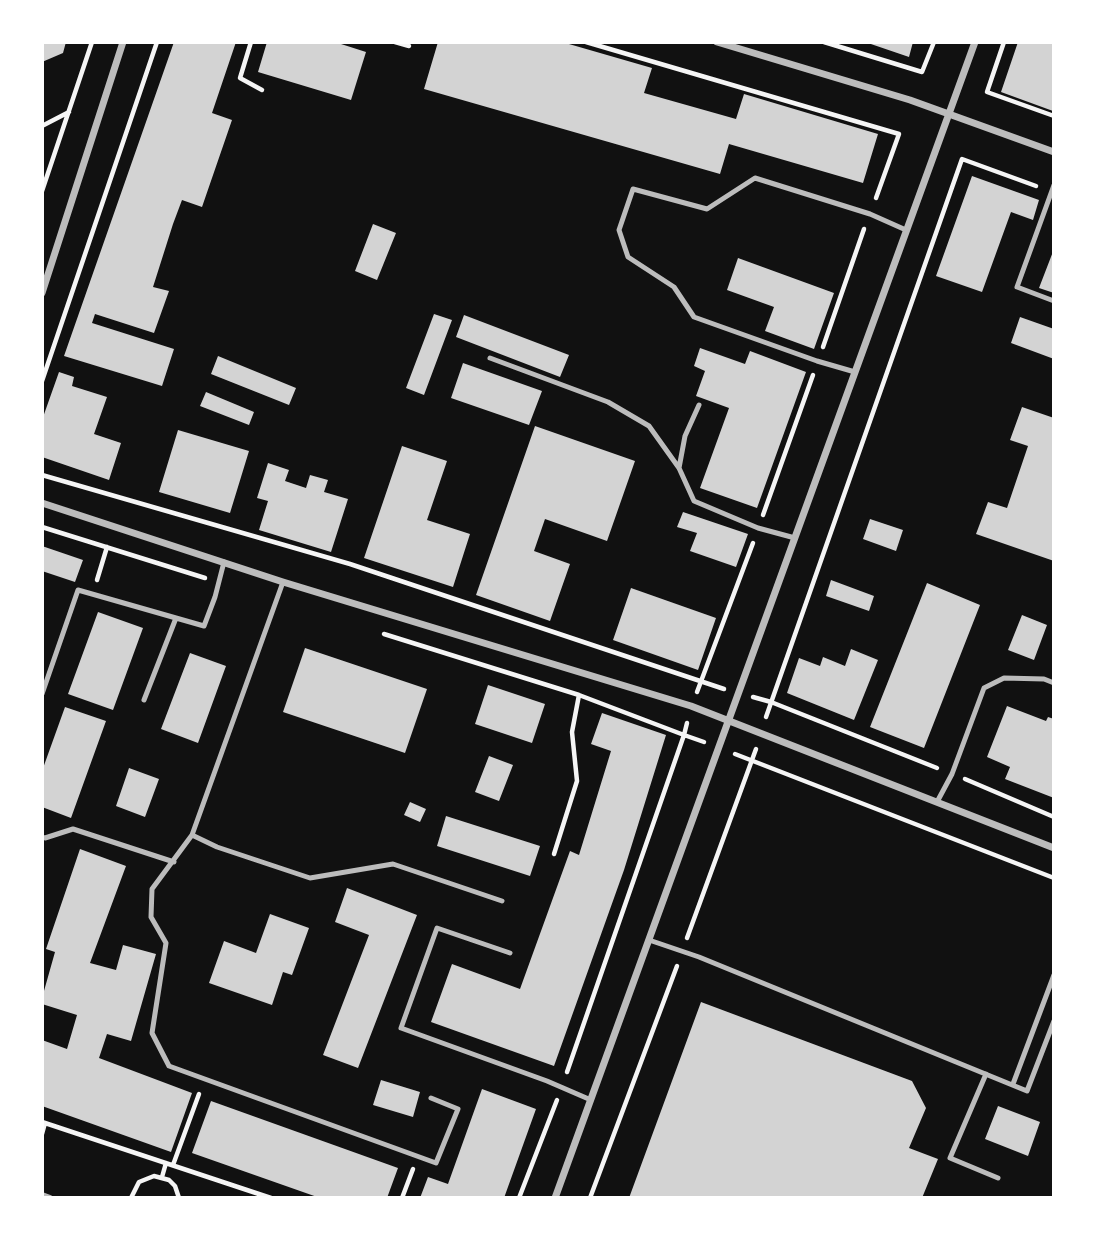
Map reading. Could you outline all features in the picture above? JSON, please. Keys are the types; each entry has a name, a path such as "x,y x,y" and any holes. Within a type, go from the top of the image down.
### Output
{"street":[{"path":"42,293 123,42"},
{"path":"717,42 950,114 1054,152"},
{"path":"555,1198 975,42"},
{"path":"42,503 284,582 691,706 1054,848"},
{"path":"42,1195 50,1198"}],"lane":[{"path":"855,372 694,317 674,287 628,257 619,230 633,189 707,209 755,178 870,214 906,230"},
{"path":"1053,188 1017,287 1054,301"},
{"path":"490,358 608,402 649,426 679,468 694,501 758,528 795,538"},
{"path":"679,468 685,436 699,405"},
{"path":"42,694 78,590 204,626 225,562"},
{"path":"284,582 192,835 152,889 151,917 166,943 152,1033 169,1066 436,1163 457,1109 431,1098"},
{"path":"144,700 176,618"},
{"path":"937,802 952,774 984,688 1004,678 1044,679 1054,683"},
{"path":"42,836 45,838 73,829 174,862"},
{"path":"192,835 217,847 310,877 393,864 502,901"},
{"path":"510,953 437,928 401,1028 590,1100"},
{"path":"649,940 738,973 1027,1091 1054,1021"},
{"path":"1013,1084 1054,975"},
{"path":"986,1074 950,1158 998,1178"}],"path":[{"path":"42,191 92,42"},
{"path":"42,381 157,42"},
{"path":"251,42 240,78 262,90"},
{"path":"395,42 409,46"},
{"path":"519,1198 562,1088 684,735 691,706 758,528 899,134 586,42"},
{"path":"824,42 922,72 934,42"},
{"path":"1004,42 987,92 1054,117"},
{"path":"42,126 70,111"},
{"path":"590,1198 752,762 961,159 1053,188"},
{"path":"42,475 350,564 701,682 771,702 1054,817"},
{"path":"42,527 219,583"},
{"path":"92,594 107,547"},
{"path":"383,634 579,695 1054,878"},
{"path":"554,854 577,781 572,732 579,695"},
{"path":"173,1165 204,1079"},
{"path":"42,1134 44,1122 271,1198"},
{"path":"402,1198 417,1156"},
{"path":"162,1177 166,1163"},
{"path":"131,1198 139,1182 146,1178 162,1177 174,1186 179,1198"}],"building":[{"path":"42,42 66,42 63,53 42,62"},
{"path":"174,42 236,42 212,113 232,120 202,207 182,200 173,224 153,287 169,291 154,333 95,314 92,323 174,349 162,386 64,356"},
{"path":"267,42 342,42 341,44 366,52 351,100 258,72"},
{"path":"438,42 562,42 652,68 644,93 736,119 744,94 878,134 863,183 729,144 720,174 424,89"},
{"path":"865,42 913,42 909,57"},
{"path":"1018,42 1054,42 1053,111 1001,92"},
{"path":"972,176 1039,200 1033,220 1011,212 982,292 936,276"},
{"path":"373,224 396,233 377,280 355,271"},
{"path":"1054,249 1054,293 1039,288"},
{"path":"738,258 834,293 814,349 765,331 774,307 727,290"},
{"path":"434,314 452,320 424,395 406,388"},
{"path":"464,315 569,355 560,377 456,337"},
{"path":"1020,317 1054,329 1054,359 1011,343"},
{"path":"700,348 745,364 750,351 806,372 757,508 700,488 729,408 696,396 705,371 694,366"},
{"path":"218,356 296,388 289,405 211,374"},
{"path":"463,363 542,391 529,425 451,398"},
{"path":"59,372 74,377 72,386 107,397 94,434 121,443 109,480 42,457 42,420"},
{"path":"206,392 254,412 249,425 200,406"},
{"path":"1022,407 1054,418 1054,561 976,534 988,502 1007,508 1028,446 1010,440"},
{"path":"535,426 635,461 607,541 545,519 534,551 570,564 550,621 476,595"},
{"path":"178,430 249,451 230,513 159,492"},
{"path":"402,446 447,461 427,520 470,534 453,587 364,558"},
{"path":"268,463 289,470 285,481 306,488 310,475 328,480 324,492 348,499 331,552 259,530 268,501 257,498"},
{"path":"683,512 748,534 736,567 690,551 697,533 677,527"},
{"path":"870,519 903,530 896,551 863,539"},
{"path":"42,546 83,560 75,582 42,571"},
{"path":"831,580 874,596 869,611 826,596"},
{"path":"927,583 980,605 924,748 870,727"},
{"path":"631,588 716,618 698,670 613,640"},
{"path":"98,612 143,628 113,710 68,694"},
{"path":"1022,615 1047,625 1034,660 1008,650"},
{"path":"305,648 427,689 405,753 283,712"},
{"path":"851,649 878,660 854,720 787,693 799,658 820,666 823,657 845,666"},
{"path":"190,653 226,666 198,743 161,729"},
{"path":"488,685 545,704 532,743 475,724"},
{"path":"1007,706 1046,721 1048,717 1054,719 1054,798 1005,779 1010,767 987,757"},
{"path":"65,707 106,721 71,818 42,807 42,771"},
{"path":"602,713 666,735 624,870 554,1066 431,1022 452,964 520,989 570,851 579,855 611,751 591,744"},
{"path":"489,756 513,765 499,801 475,792"},
{"path":"129,768 159,779 145,817 116,806"},
{"path":"410,802 426,809 420,822 404,815"},
{"path":"446,816 540,846 530,876 437,846"},
{"path":"80,849 126,866 90,963 116,970 123,945 156,954 131,1041 107,1034 99,1058 192,1093 171,1152 42,1106 42,1040 67,1049 77,1015 42,1004 42,998 55,952 46,949"},
{"path":"347,888 417,915 358,1068 323,1055 369,935 335,922"},
{"path":"270,914 309,928 292,975 283,972 272,1005 209,983 224,941 256,953"},
{"path":"701,1002 912,1081 926,1108 909,1148 938,1159 922,1198 629,1198"},
{"path":"381,1080 420,1092 413,1117 373,1105"},
{"path":"482,1089 536,1109 504,1198 420,1198 428,1177 448,1184"},
{"path":"211,1101 398,1168 387,1198 320,1198 192,1153"},
{"path":"998,1106 1040,1122 1028,1156 985,1139"}]}
